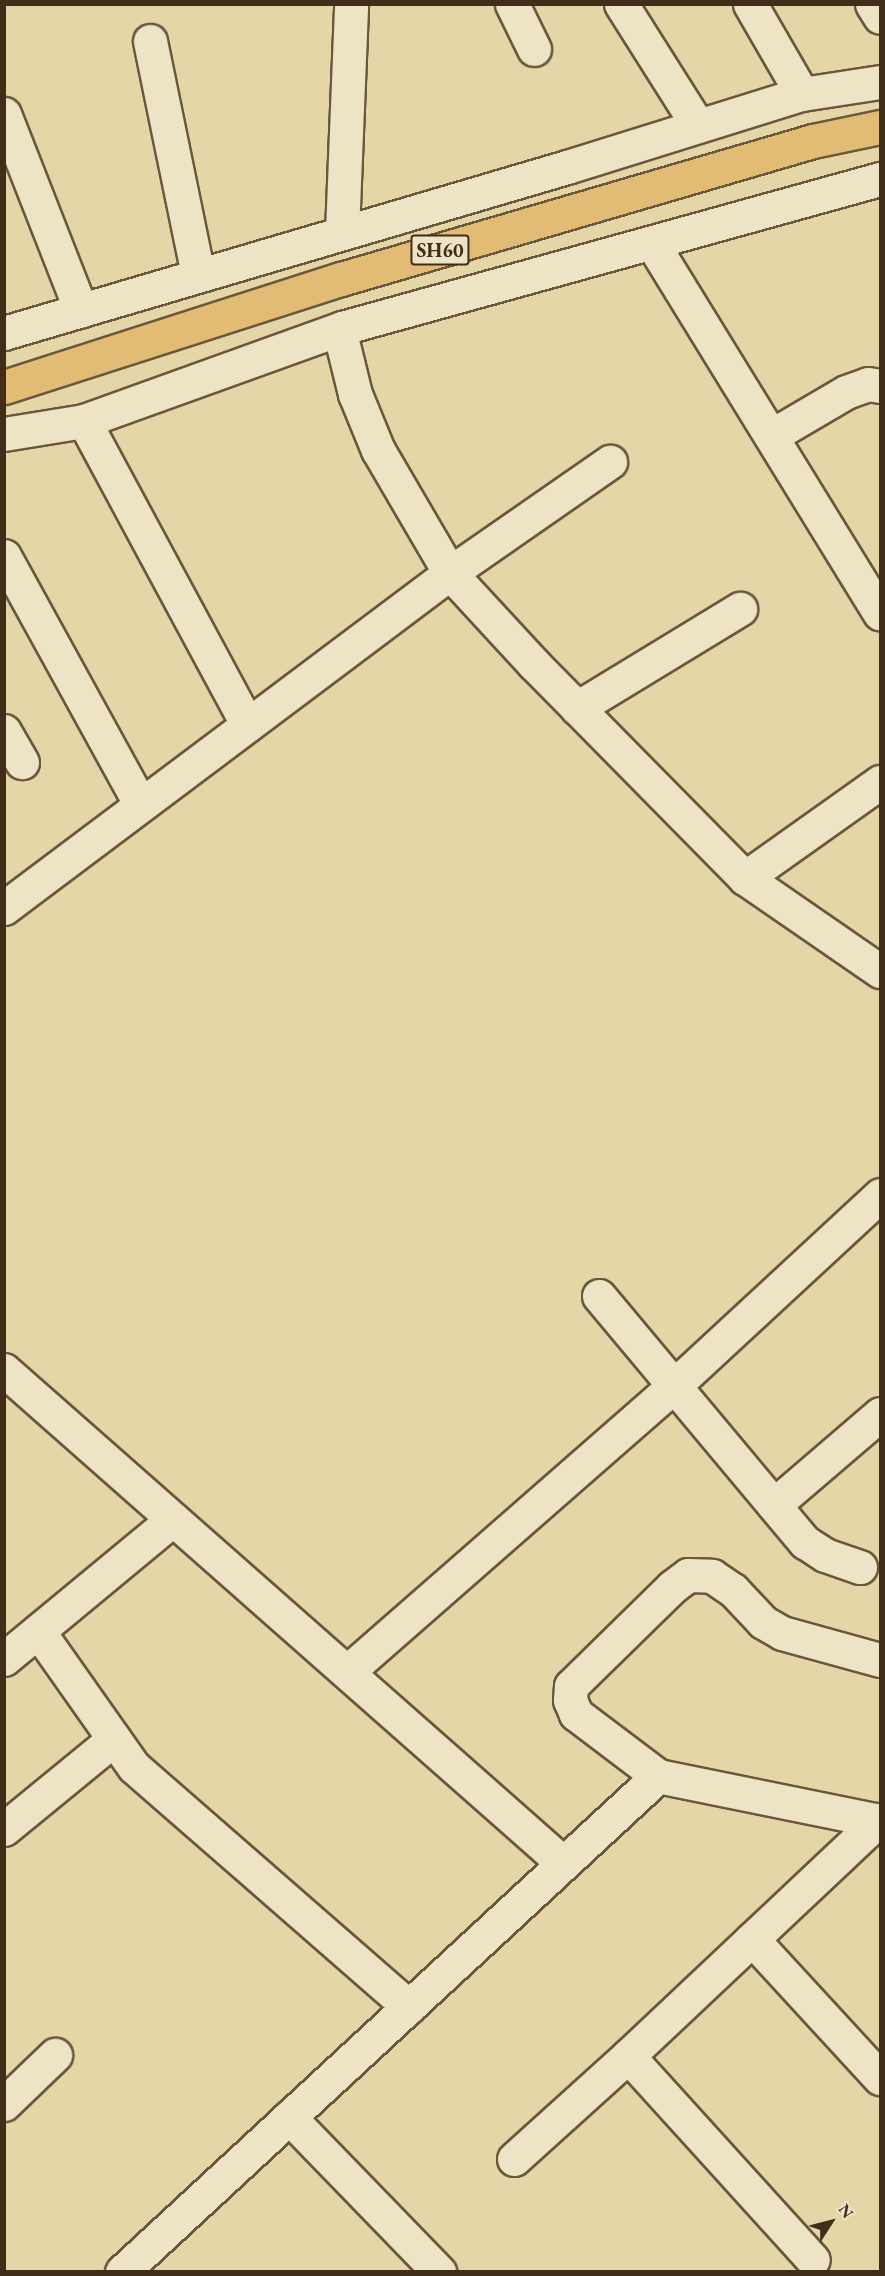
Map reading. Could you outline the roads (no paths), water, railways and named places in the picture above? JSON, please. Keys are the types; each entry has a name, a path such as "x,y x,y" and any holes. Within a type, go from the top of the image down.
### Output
{"main road":[{"name":"SH60","path":"4,387 340,279 813,141 880,127"}],"street":[{"path":"342,232 351,4"},
{"path":"512,4 534,49"},
{"path":"621,4 698,126"},
{"path":"750,4 802,93"},
{"path":"872,4 880,17"},
{"path":"150,41 198,275"},
{"path":"4,333 802,93 880,78"},
{"path":"4,114 81,310"},
{"path":"4,434 84,421 342,328 880,179"},
{"path":"652,243 880,614"},
{"path":"342,328 342,341 355,394 378,450 450,573 577,708 745,878 880,971"},
{"path":"771,436 846,392 868,384 880,386"},
{"path":"84,421 248,725"},
{"path":"4,908 450,573 610,462"},
{"path":"4,556 141,805"},
{"path":"577,708 740,609"},
{"path":"4,730 22,762"},
{"path":"745,878 880,782"},
{"path":"347,1672 674,1386 880,1195"},
{"path":"599,1296 805,1542 825,1555 860,1567"},
{"path":"4,1370 564,1863"},
{"path":"774,1505 880,1414"},
{"path":"4,1659 173,1519"},
{"path":"879,1821 658,1776 576,1714 570,1700 571,1686 672,1587 688,1575 712,1576 733,1590 763,1622 782,1633 880,1660"},
{"path":"38,1631 134,1767 409,2007"},
{"path":"4,1829 114,1740"},
{"path":"122,2271 658,1776"},
{"path":"514,2159 628,2056 879,1821"},
{"path":"752,1939 880,2078"},
{"path":"4,2104 56,2055"},
{"path":"628,2056 813,2260"},
{"path":"289,2117 439,2271"}]}
